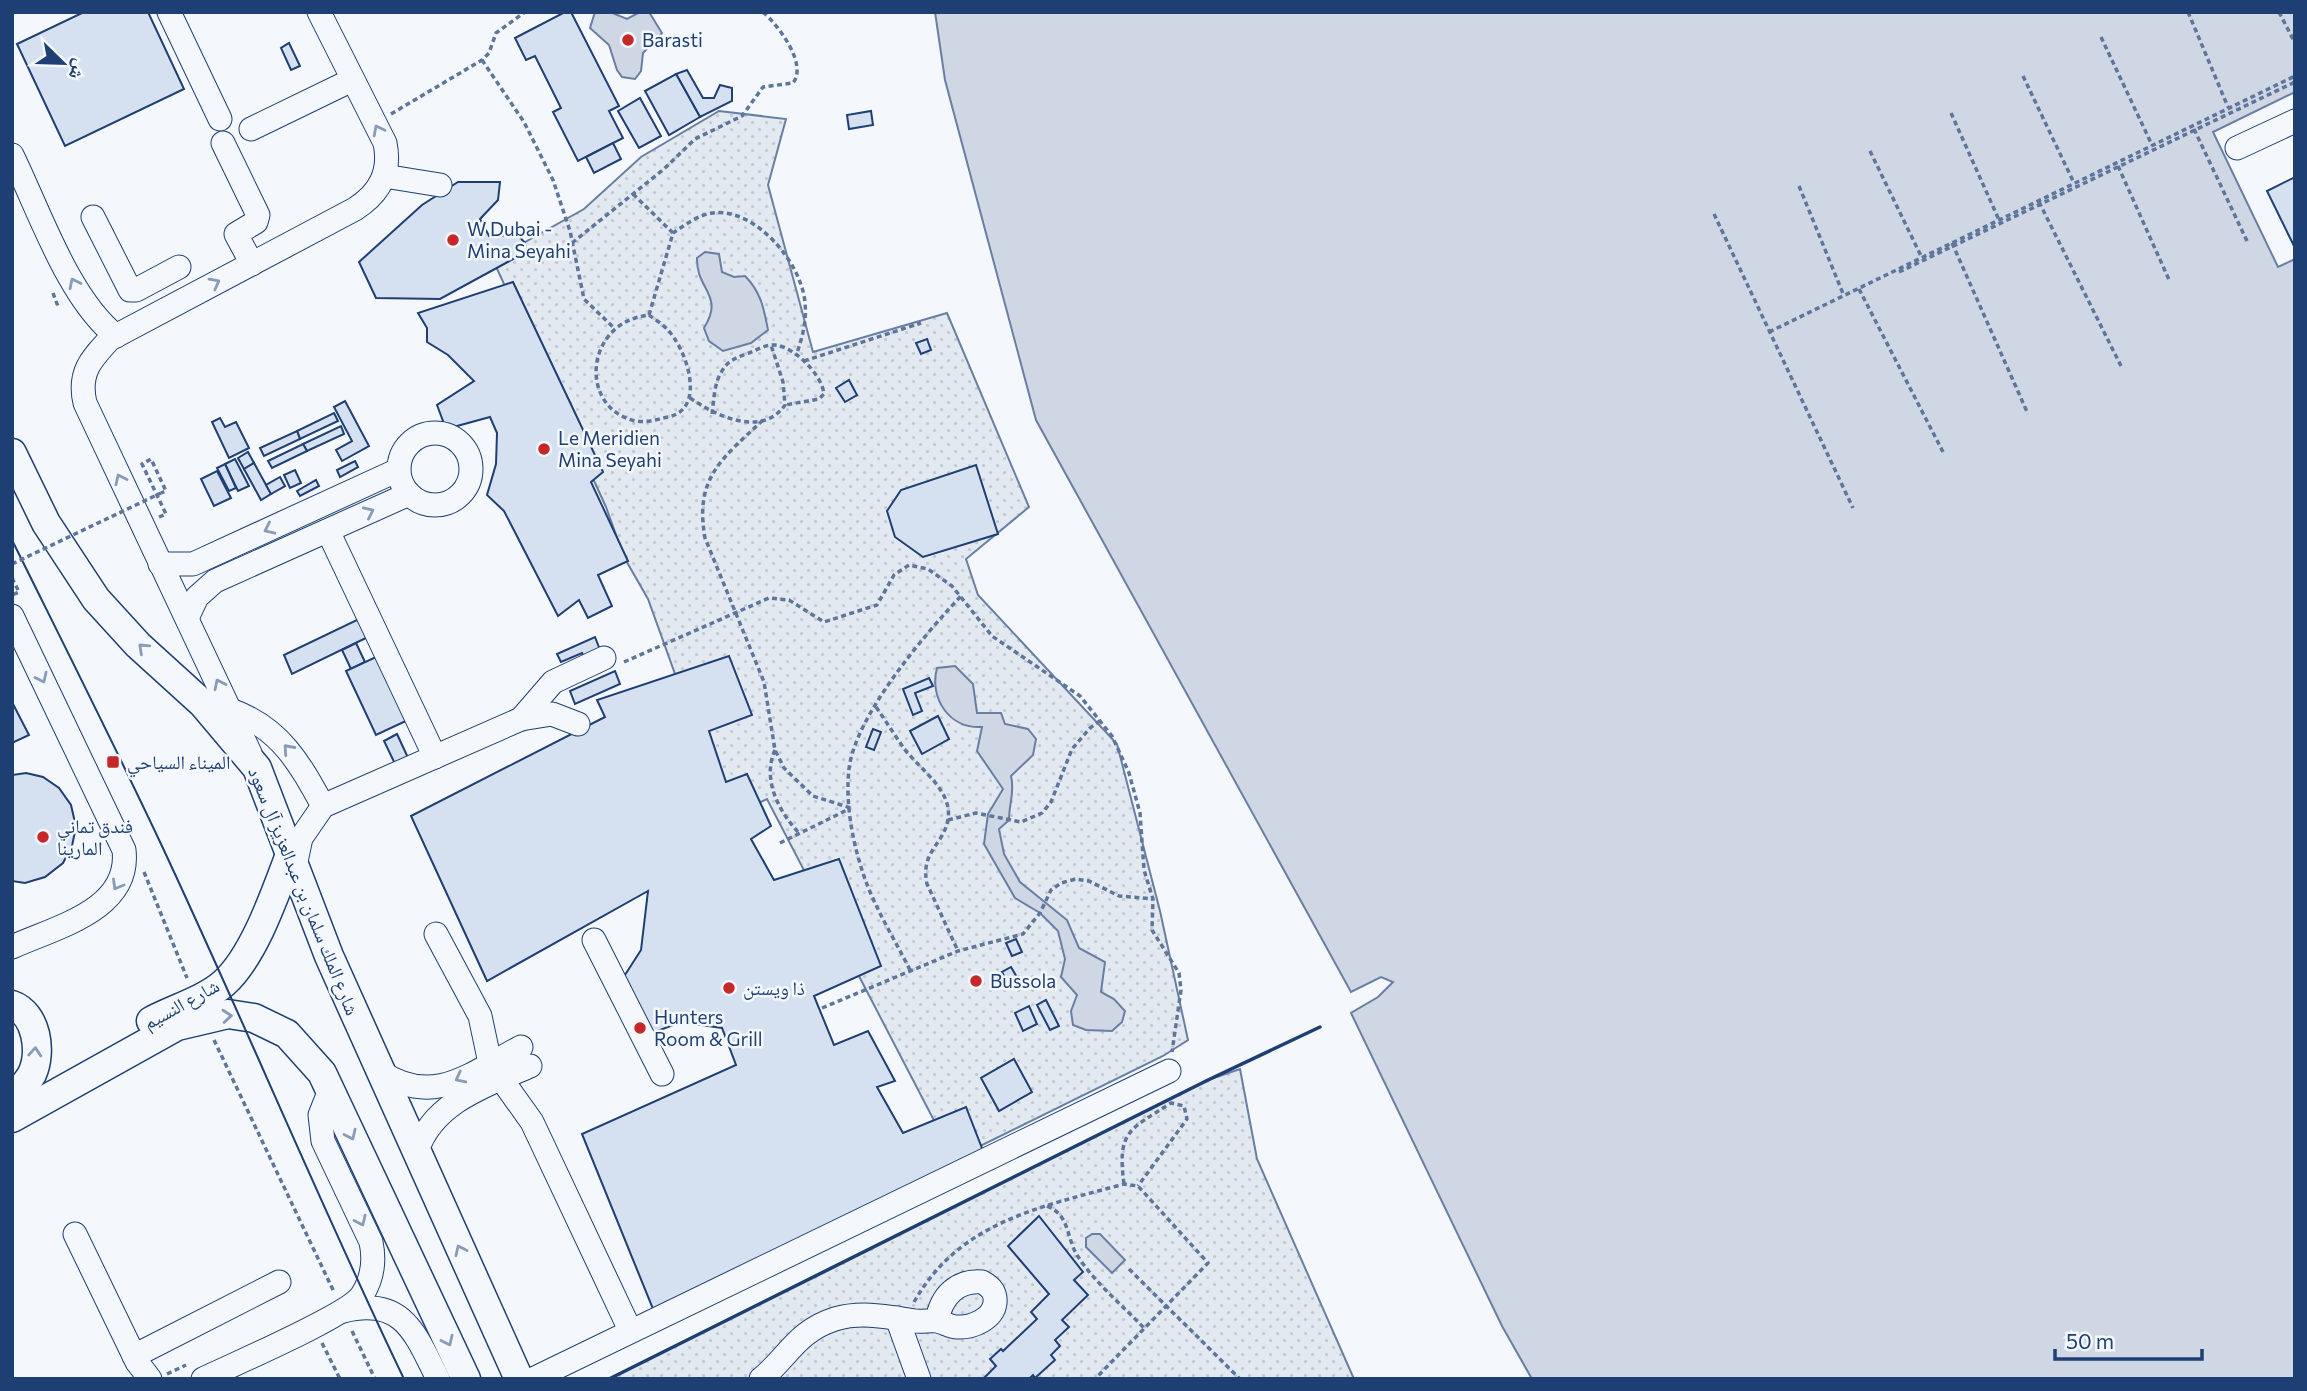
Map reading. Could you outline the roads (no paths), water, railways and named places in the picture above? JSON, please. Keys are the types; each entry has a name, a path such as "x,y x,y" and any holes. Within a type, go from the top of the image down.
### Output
{"main road":[{"name":"شارع الملك سلمان بن عبدالعزيز آل سعود","path":"15,472 96,599 138,645 203,704 257,768 329,956 519,1379"},
{"name":"شارع النسيم","path":"12,1101 201,1008 242,959 293,859"},
{"path":"12,1005 29,1020 36,1036 36,1055 32,1073 12,1101"},
{"path":"12,1118 177,1026 201,1008 270,1024 287,1034 326,1082 466,1379"}],"street":[{"path":"169,12 220,119"},
{"path":"257,768 233,711 160,564 82,393 88,364 116,336 365,203 380,187 387,154 375,124 319,12"},
{"path":"251,129 352,80"},
{"path":"2237,148 2295,121"},
{"path":"223,143 258,215 257,222 236,234 252,264"},
{"path":"12,155 78,293 94,317 116,336"},
{"path":"384,176 440,185"},
{"path":"93,217 128,289 136,290 169,272 176,304"},
{"path":"436,432 452,436 464,446 470,461 467,484 451,501 436,505 421,502 409,494 401,483 398,471 407,444 420,435 436,432"},
{"path":"160,564 181,567 204,560 398,471"},
{"path":"187,618 197,597 215,582 409,494"},
{"path":"312,510 435,757"},
{"path":"204,560 215,582"},
{"path":"12,616 124,850 126,868 115,891 95,909 12,947"},
{"path":"521,719 553,682 604,659"},
{"path":"233,711 262,724 286,745 323,807"},
{"path":"293,859 301,838 323,807 521,719 552,714 578,724"},
{"path":"436,934 480,1016 495,1071 532,1122 630,1330"},
{"path":"594,940 662,1074"},
{"path":"381,1072 404,1086 435,1088 495,1071 526,1056"},
{"path":"417,1151 424,1133 444,1109 495,1071"},
{"path":"533,1379 1169,1071"},
{"path":"207,1378 343,1311 363,1294 373,1269 374,1254 371,1242 323,1141 320,1115 326,1082"},
{"path":"75,1234 143,1372 279,1282"},
{"path":"343,1311 369,1306 397,1315 416,1335 438,1379"},
{"path":"761,1379 793,1343 813,1328 836,1319 860,1315 937,1321"},
{"path":"902,1319 919,1379"}],"tram line":[{"path":"12,540 161,844 404,1379"}],"place":[{"name":"Barasti","path":"628,40"},
{"name":"W Dubai - Mina Seyahi","path":"453,240"},
{"name":"Le Meridien Mina Seyahi","path":"544,449"},
{"name":"الميناء السياحي","path":"113,762"},
{"name":"فندق تماني المارينا","path":"43,837"},
{"name":"Bussola","path":"976,981"},
{"name":"ذا ويستن","path":"729,988"},
{"name":"Hunters Room & Grill","path":"640,1028"}]}
